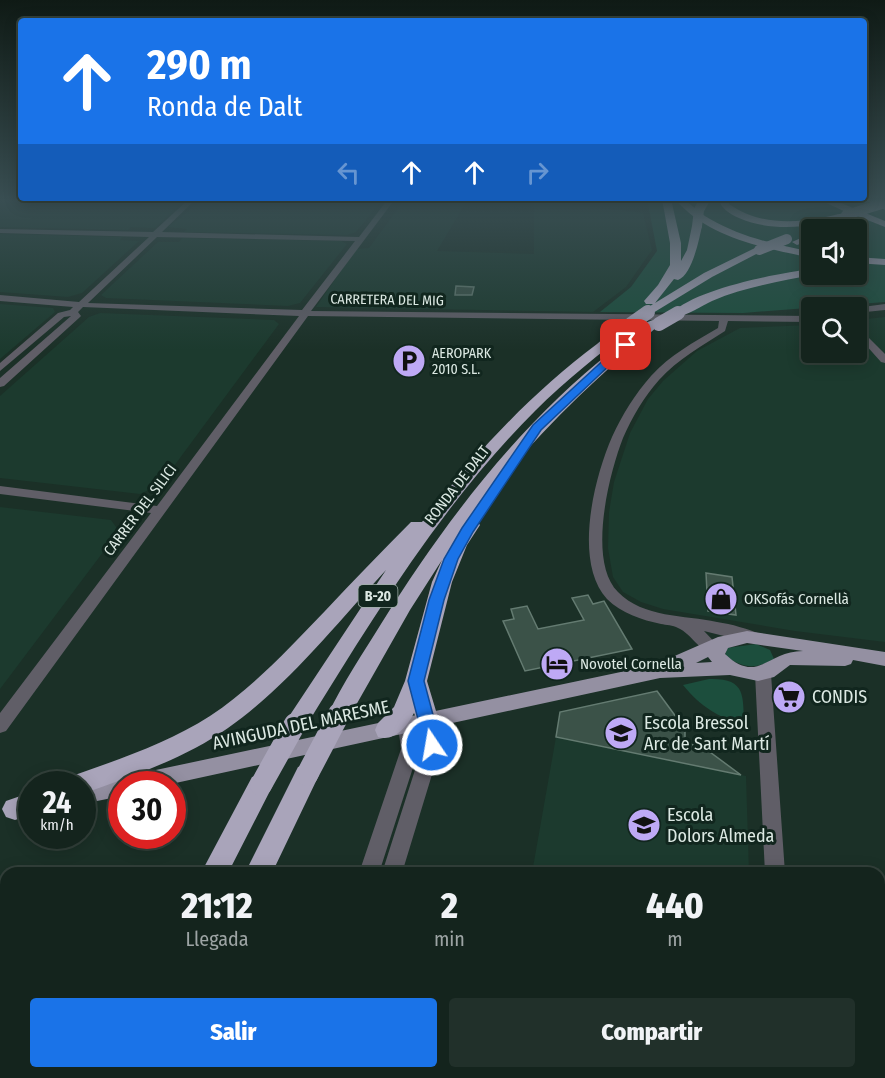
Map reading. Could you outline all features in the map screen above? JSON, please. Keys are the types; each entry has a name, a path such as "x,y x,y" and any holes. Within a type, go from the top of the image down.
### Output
{"highway":[{"path":"649,315 669,283 676,265 676,249"},
{"path":"649,315 687,263 691,249"},
{"name":"B-20","path":"649,315 751,249"},
{"path":"777,249 801,253"},
{"name":"B-20","path":"674,312 720,282 779,249"},
{"path":"867,261 885,262"},
{"path":"867,269 885,269"},
{"path":"649,315 674,312 739,286 801,274"},
{"name":"RONDA DE DALT","path":"217,867 295,724 355,628 468,473 527,410 586,356 626,324 649,315"},
{"name":"RONDA DE DALT","path":"261,867 339,714 378,644 431,562 492,479 537,427 626,345 649,315"},
{"path":"396,728 416,681 434,609 451,559 466,531 537,427"},
{"path":"96,779 177,746 217,723 248,701 287,665 468,473"},
{"path":"416,681 428,721"}],"main road":[{"path":"656,672 715,649 732,639 761,639 885,659"},
{"path":"761,639 778,651 781,655 780,660"},
{"path":"715,649 718,659 733,668 747,673 763,674 780,660 797,658 885,659"},
{"path":"656,672 688,673 733,668"},
{"name":"AVINGUDA DEL MARESME","path":"186,773 656,672"}],"street":[{"path":"0,368 60,316 76,308 139,249"},
{"name":"CARRER DEL SILICI","path":"0,726 353,249"},
{"name":"CARRETERA DEL MIG","path":"0,298 76,308 724,319 801,317"},
{"path":"0,384 75,317 76,308"},
{"path":"867,312 885,309"},
{"path":"724,319 722,329 670,363 656,377 635,405 617,439 598,512 599,570 610,594 636,611 761,639"},
{"path":"867,340 885,360"},
{"path":"0,490 160,510"},
{"path":"682,623 715,649"},
{"path":"763,674 775,867"},
{"path":"394,867 432,745 428,721"},
{"path":"371,867 410,749 396,728"}],"shaded area":[{"path":"0,249 130,249 82,293 68,297 0,292"},
{"path":"150,249 343,249 300,303 288,306 106,298 101,295"},
{"path":"356,249 438,249 437,251 534,254 534,249 652,250 626,287 593,312 316,307"},
{"path":"657,249 801,249 801,285 867,285 867,249 885,249 885,302 867,303 867,297 801,297 801,309 743,313 600,312 631,287"},
{"path":"0,304 53,308 55,312 0,359"},
{"path":"100,313 274,320 279,324 160,485 140,494 0,478 0,396 89,317"},
{"path":"885,317 885,642 795,631 663,609 641,602 623,592 613,577 608,548 609,512 614,482 630,433 648,399 663,381 697,351 740,328 801,325 801,363 867,363 867,319"},
{"path":"0,507 111,520 119,531 0,689"},
{"path":"756,644 770,650 774,659 761,665 749,666 725,656 727,648"},
{"path":"709,679 730,682 740,690 744,725 710,710 683,685"},
{"name":"Escola Dolors Almeda","path":"556,737 746,776 749,867 533,867"}],"building":[{"path":"456,286 474,287 472,295 455,295"},
{"name":"OKSofás Cornellà","path":"706,573 732,577 736,615 708,611"},
{"path":"588,595 593,604 604,601 632,649 525,671 503,621 514,619 511,609 527,606 538,629 584,620 572,598"},
{"name":"Escola Bressol Arc de Sant Martí","path":"657,691 685,729 685,743 703,747 741,775 556,737 560,712"}],"place":[{"name":"AEROPARK 2010 S.L.","path":"409,361"},
{"name":"OKSofás Cornellà","path":"721,599"},
{"name":"Novotel Cornella","path":"557,664"},
{"name":"CONDIS","path":"789,697"},
{"name":"Escola Bressol Arc de Sant Martí","path":"621,733"},
{"name":"Escola Dolors Almeda","path":"644,825"}],"route":[{"path":"432,745 428,721 416,681 436,600 451,559 466,531 537,427 608,359 626,345"}]}
